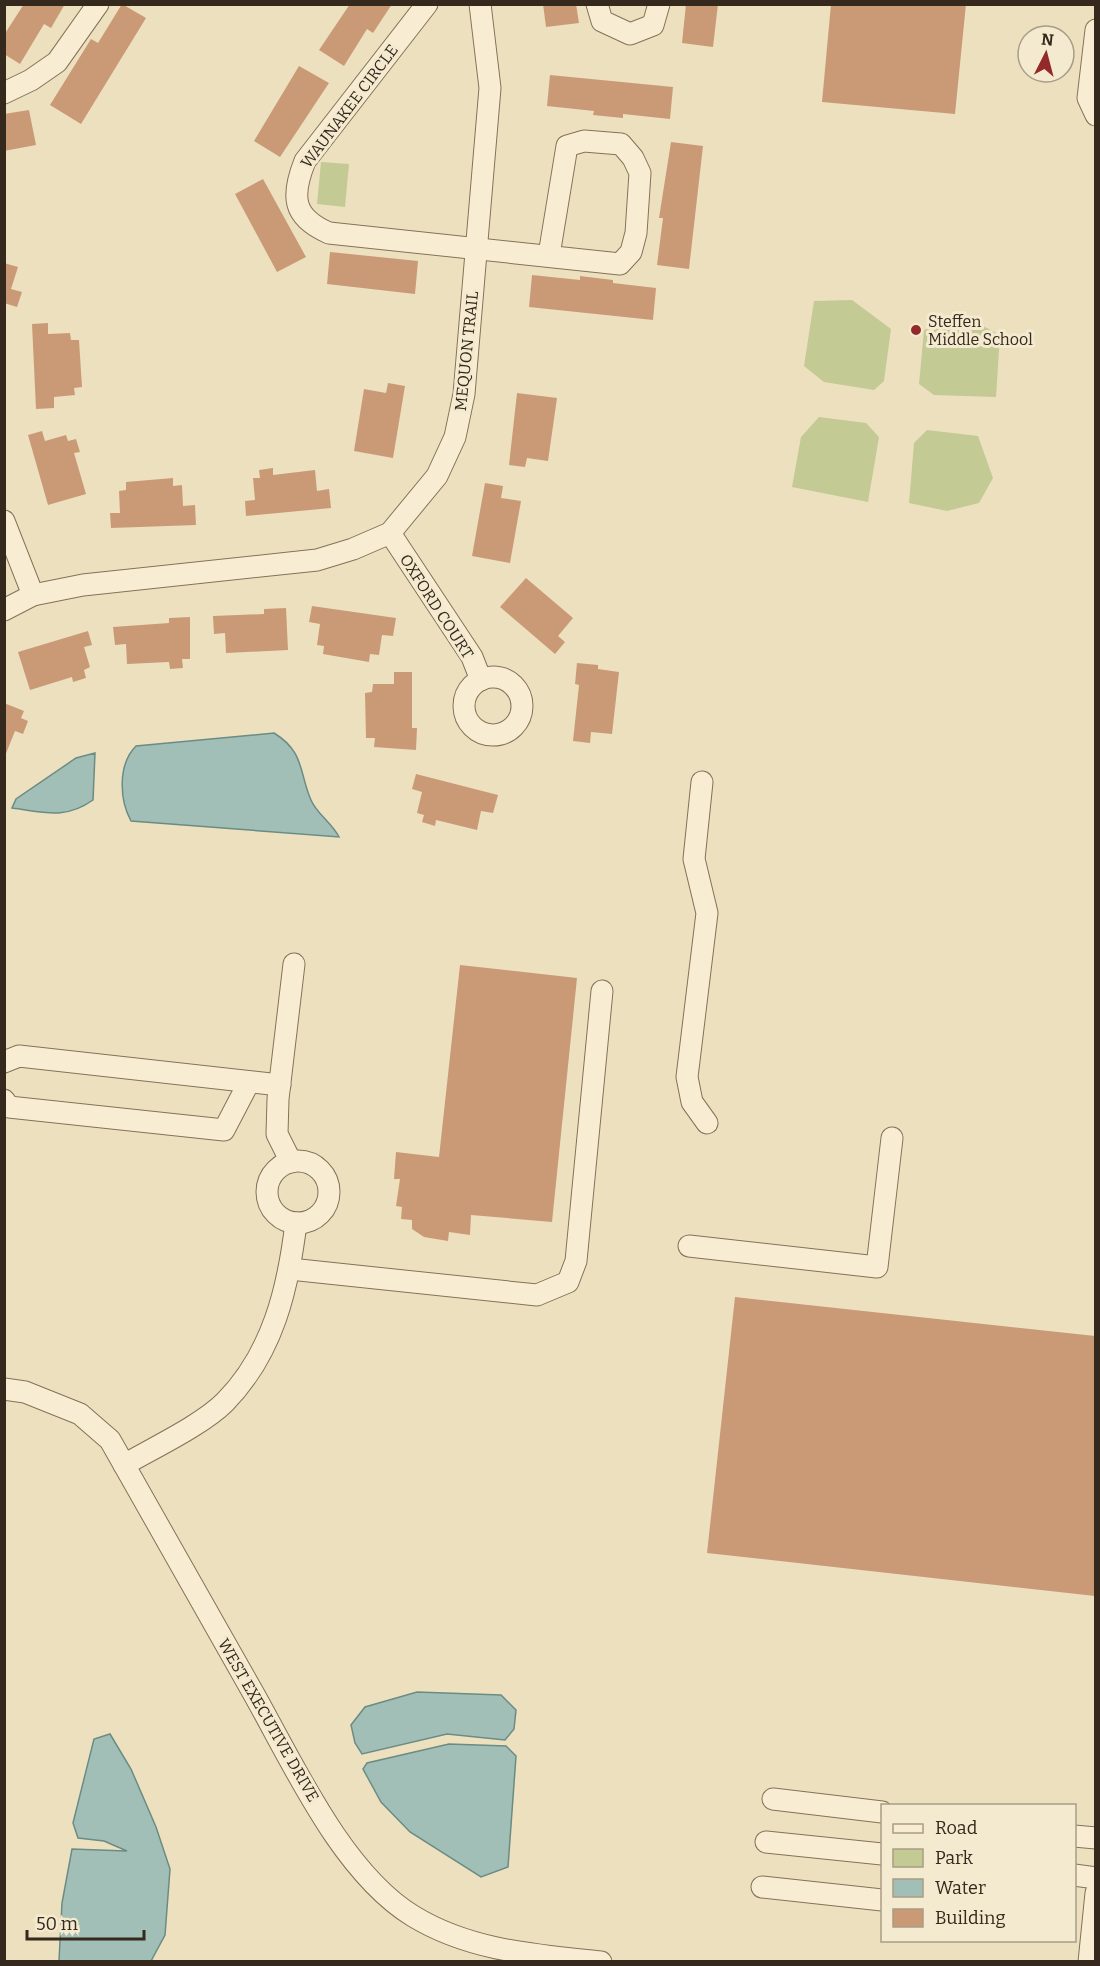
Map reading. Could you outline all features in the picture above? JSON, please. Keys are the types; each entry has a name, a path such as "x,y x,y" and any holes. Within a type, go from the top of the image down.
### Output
{"street":[{"path":"4,93 31,80 57,62 98,4"},
{"name":"WAUNAKEE CIRCLE","path":"427,4 305,161 296,184 296,199 311,225 330,233 620,264 631,252 636,233 640,173 633,158 621,144 584,141 567,146 549,255"},
{"name":"MEQUON TRAIL","path":"4,610 33,595 83,585 317,560 352,549 390,533 437,476 455,437 464,394 490,88 480,4"},
{"path":"597,4 602,21 630,34 653,25 659,4"},
{"path":"1095,30 1088,98 1095,115"},
{"path":"4,520 33,595"},
{"name":"OXFORD COURT","path":"390,533 472,657 481,680"},
{"path":"702,782 694,859 707,913 687,1077 692,1102 707,1123"},
{"path":"291,1162 277,1134 280,1085 294,964"},
{"path":"290,1269 537,1294 568,1282 576,1261 602,991"},
{"path":"4,1062 19,1056 280,1085"},
{"path":"4,1100 9,1107 224,1130 249,1082"},
{"path":"689,1246 877,1267 892,1138"},
{"path":"301,1161 320,1170 329,1189 329,1200 317,1217 296,1223 287,1221 272,1209 267,1190 274,1172 291,1162 301,1161"},
{"path":"124,1466 224,1403 244,1377 268,1341 290,1269 296,1223"},
{"name":"WEST EXECUTIVE DRIVE","path":"4,1389 25,1392 80,1414 110,1440 329,1826 375,1886 412,1916 454,1936 505,1952 601,1962"},
{"path":"773,1799 881,1812"},
{"path":"1076,1836 1095,1838"},
{"path":"766,1842 881,1854"},
{"path":"1076,1875 1095,1878"},
{"path":"762,1887 881,1900"},
{"path":"1089,1962 1089,1925 1095,1893"}],"green space":[{"path":"321,162 349,164 345,207 317,204"},
{"path":"852,300 891,329 884,381 874,390 824,382 804,366 814,301"},
{"path":"964,316 1000,335 996,397 934,395 919,384 924,330"},
{"path":"819,417 866,423 879,437 868,502 792,487 801,437"},
{"path":"927,430 978,436 993,478 979,503 947,511 909,503 914,443"}],"water":[{"path":"274,733 284,740 296,755 313,805 339,837 131,821 124,803 122,782 126,762 136,746"},
{"path":"95,753 93,800 73,810 54,813 12,808 16,799 76,758"},
{"path":"417,1692 501,1695 516,1710 514,1729 505,1740 447,1734 362,1754 355,1743 351,1725 365,1707"},
{"path":"110,1734 131,1769 156,1827 170,1869 165,1935 151,1961 59,1961 62,1903 72,1849 127,1851 104,1841 78,1838 73,1823 94,1739"},
{"path":"449,1744 506,1746 516,1756 508,1867 481,1877 410,1832 381,1802 363,1769 367,1763"}],"building":[{"path":"24,4 65,4 51,28 44,24 20,64 4,54 4,35"},
{"path":"122,4 146,18 81,124 50,105 91,39 98,43"},
{"path":"350,4 392,4 373,33 367,29 344,66 319,50"},
{"path":"543,4 576,4 579,23 546,27"},
{"path":"686,4 718,4 713,47 682,43"},
{"path":"831,4 966,4 955,114 822,102"},
{"path":"299,66 329,83 280,157 254,141"},
{"path":"550,75 673,87 670,119 623,114 623,118 593,115 594,111 547,106"},
{"path":"29,110 36,145 4,151 4,114"},
{"path":"671,142 703,146 689,269 657,265 663,218 659,218"},
{"path":"263,179 306,257 277,272 235,194"},
{"path":"330,252 418,261 415,294 327,284"},
{"path":"4,263 18,267 11,289 22,292 17,307 4,303"},
{"path":"532,275 580,280 580,276 656,288 653,320 529,307"},
{"path":"48,323 48,334 70,333 71,340 79,340 82,387 74,388 75,395 54,397 54,408 36,409 32,324"},
{"path":"388,383 405,386 393,458 354,451 364,389 386,393"},
{"path":"517,393 557,398 548,461 527,458 525,467 509,465"},
{"path":"42,431 45,441 66,435 68,441 76,439 80,452 74,453 86,494 48,505 28,435"},
{"path":"273,468 273,475 315,470 317,491 329,489 331,508 246,516 245,501 255,500 253,478 260,478 259,470"},
{"path":"173,478 173,486 182,485 183,506 195,505 196,525 111,528 110,513 120,513 119,491 126,490 126,482"},
{"path":"485,483 503,486 501,498 521,501 510,563 472,556"},
{"path":"526,578 573,618 558,636 565,642 555,654 500,607"},
{"path":"312,606 396,618 393,636 382,635 379,655 370,654 369,662 323,654 324,646 317,645 320,624 309,622"},
{"path":"286,608 288,650 226,653 225,633 214,634 213,616 264,614 264,609"},
{"path":"190,617 190,659 182,659 183,668 170,669 169,662 127,664 126,644 115,645 113,627 169,623 169,618"},
{"path":"88,631 92,645 84,647 90,667 84,670 86,678 73,682 72,677 30,690 18,652"},
{"path":"577,663 598,665 598,669 619,672 612,734 591,732 590,743 573,741 579,685 575,684"},
{"path":"394,672 412,672 412,728 417,728 416,750 374,747 375,738 366,738 365,693 372,692 373,684 394,684"},
{"path":"4,703 24,711 21,718 28,721 23,734 15,731 5,756"},
{"path":"416,774 498,795 493,813 481,811 477,830 436,820 435,826 422,822 424,815 417,813 422,792 412,789"},
{"path":"460,965 577,978 552,1222 471,1215 470,1235 449,1232 448,1241 424,1237 412,1229 412,1220 401,1219 402,1207 396,1206 400,1179 394,1179 396,1152 439,1157"},
{"path":"735,1297 1095,1336 1095,1596 707,1553"}],"place":[{"name":"Steffen Middle School","path":"916,330"}]}
